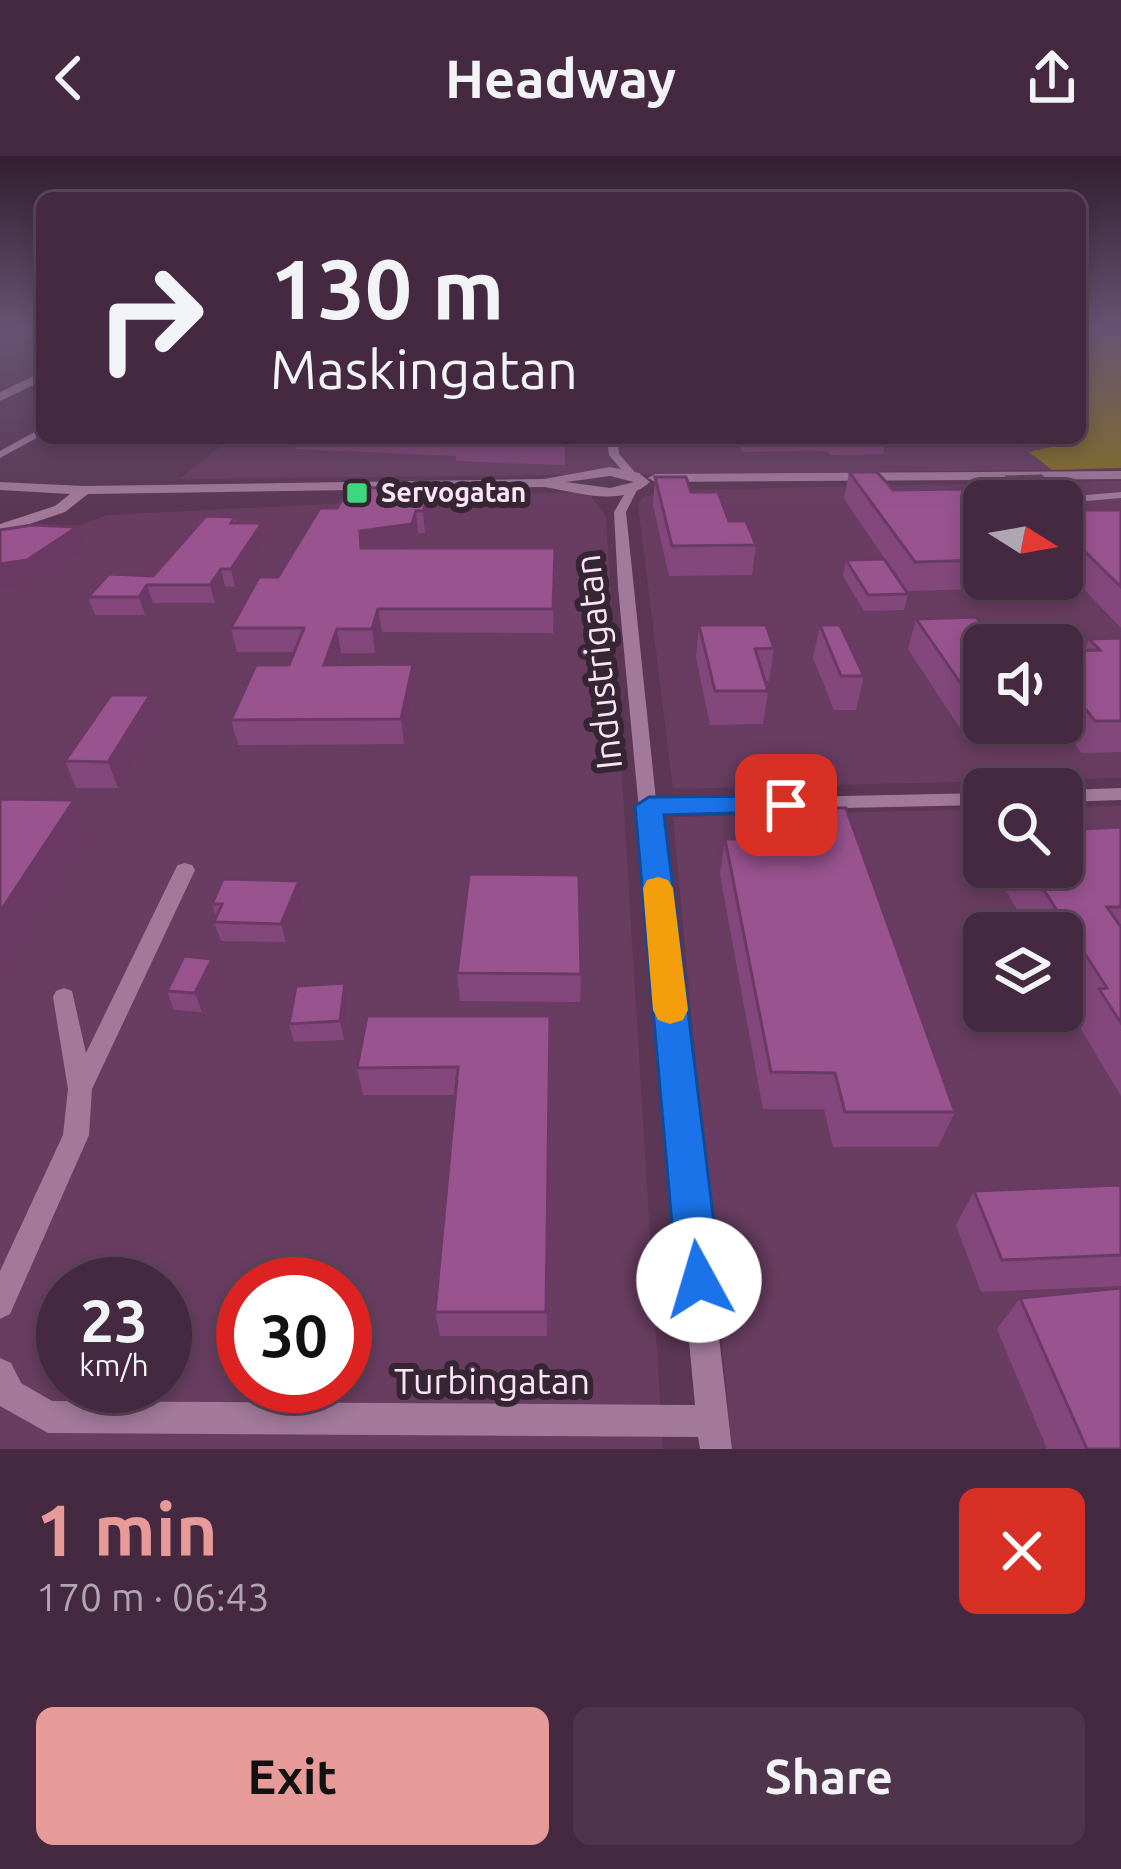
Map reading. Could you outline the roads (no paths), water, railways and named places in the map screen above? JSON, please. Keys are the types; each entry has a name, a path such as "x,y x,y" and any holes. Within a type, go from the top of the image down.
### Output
{"street":[{"path":"0,455 36,434"},
{"path":"613,444 614,455 634,482"},
{"path":"598,481 614,455"},
{"path":"0,487 84,490 1121,475"},
{"name":"Industrigatan","path":"598,481 620,512 715,1435"},
{"name":"Industrigatan","path":"620,512 634,482"},
{"path":"0,529 60,509 84,490"},
{"path":"1083,498 1121,495"},
{"path":"1083,795 1121,794"},
{"path":"649,806 963,799"},
{"path":"80,1089 185,870"},
{"path":"0,1304 76,1135 80,1089 64,997"},
{"name":"Turbingatan","path":"0,1375 10,1394 48,1417 715,1435"}],"place":[{"name":"Servogatan","path":"357,493"}]}
